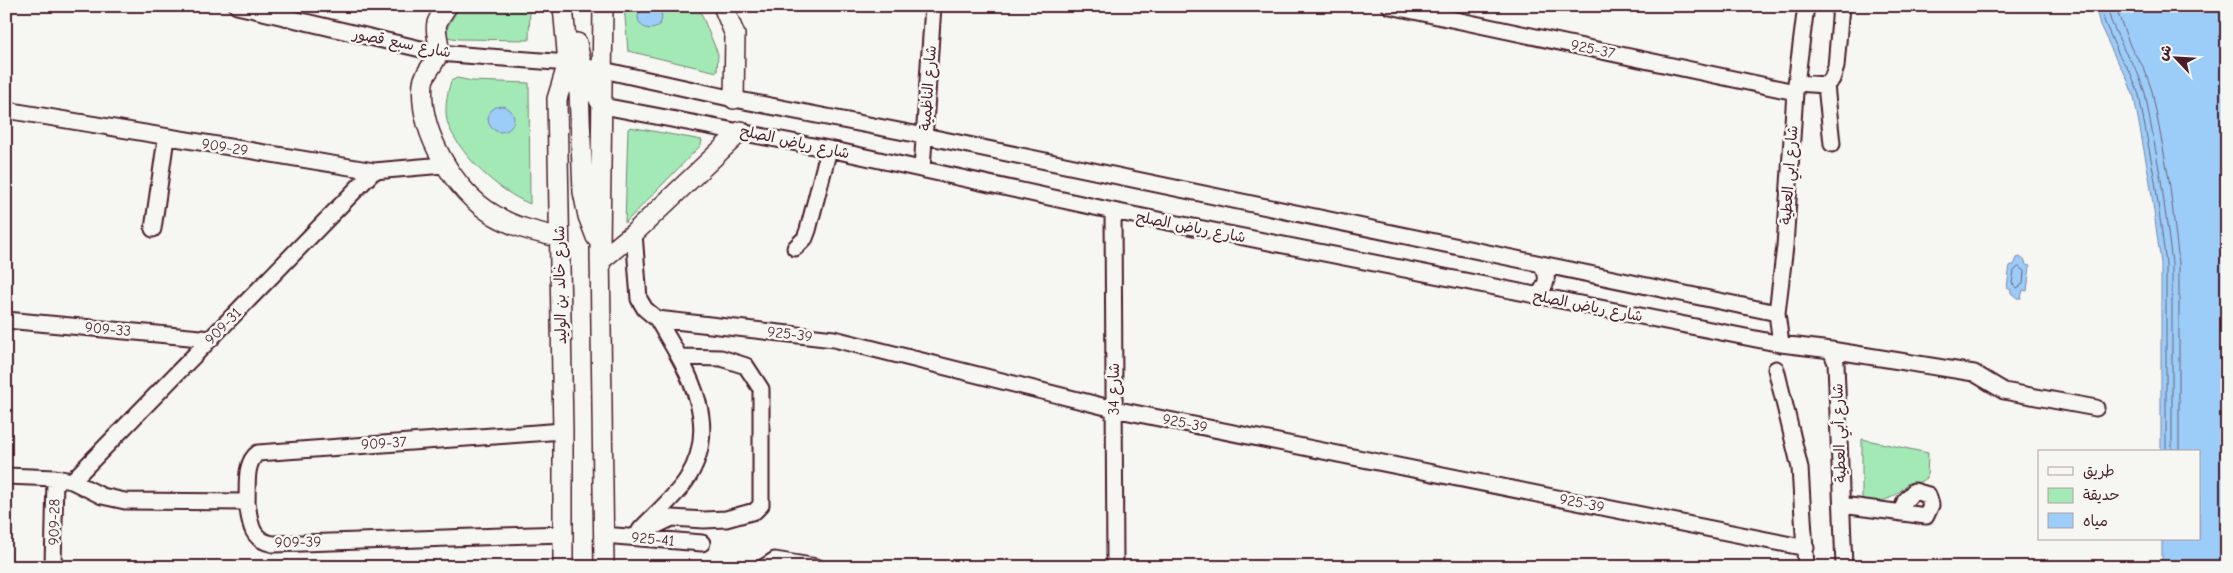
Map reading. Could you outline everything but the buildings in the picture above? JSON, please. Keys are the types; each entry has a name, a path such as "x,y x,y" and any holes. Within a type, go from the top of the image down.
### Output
{"main road":[{"path":"447,6 436,24 438,52 423,82 425,111 432,139 444,165 466,192 493,214 524,230 558,237"},
{"name":"شارع خالد بن الوليد","path":"563,6 575,65 557,99 563,431 563,567"},
{"path":"571,6 575,65 572,78 579,91 583,192 588,216 600,254"},
{"path":"603,6 600,254 604,567"},
{"path":"723,6 735,35 734,99"},
{"path":"575,65 602,106"},
{"path":"557,133 562,121 567,118 574,119 579,123 580,129"},
{"path":"600,254 634,233 741,131"}],"street":[{"name":"شارع سبع قصور","path":"238,6 438,52 575,65 603,70"},
{"name":"شارع الناظمية","path":"922,169 933,6"},
{"name":"925-37","path":"1390,6 1795,88 1826,85"},
{"name":"شارع ابي العطية","path":"1781,344 1777,313 1785,246 1795,88 1806,6"},
{"path":"1832,144 1826,85 1832,79 1836,67 1841,6"},
{"name":"شارع رياض الصلح","path":"603,70 734,99 925,136 1542,266 1777,313"},
{"name":"شارع رياض الصلح","path":"602,106 741,131 1113,211 1781,344"},
{"name":"909-29","path":"6,110 374,171 444,165"},
{"path":"153,229 166,138"},
{"path":"795,248 808,230 829,149"},
{"name":"909-31","path":"72,481 374,171"},
{"name":"شارع 34","path":"1113,211 1115,567"},
{"path":"634,233 639,299 645,309 657,319 679,357 697,395 702,427 699,453 687,480 634,536"},
{"path":"1538,296 1546,281 1547,274 1542,266"},
{"name":"925-39","path":"657,319 834,340 1114,409 1806,548"},
{"name":"909-33","path":"6,320 211,339"},
{"path":"1781,344 1831,350 1974,374 2004,390 2096,408"},
{"name":"شارع أبي العطية","path":"1831,350 1836,363 1844,567"},
{"path":"634,536 672,518 726,519 755,511 761,505 761,389 746,366 721,358 679,357"},
{"path":"1776,369 1800,468 1806,567"},
{"name":"909-37","path":"247,502 250,461 258,453 563,431"},
{"path":"6,476 54,478 72,481 102,496 125,501 247,502"},
{"name":"909-28","path":"53,567 54,478"},
{"name":"909-39","path":"247,502 252,532 262,540 273,544 563,534"},
{"path":"1842,504 1901,513"},
{"name":"925-41","path":"603,535 634,536 702,543"},
{"path":"770,563 817,567"}],"green space":[{"path":"460,6 530,6 529,40 459,39 446,37 448,26"},
{"path":"624,6 698,6 718,54 717,72 628,51"},
{"path":"457,78 472,81 529,83 530,204 494,182 463,151 455,139 447,122 446,110 451,81"},
{"path":"630,127 702,140 701,145 625,223 628,129"},
{"path":"1862,439 1928,453 1927,478 1920,482 1908,483 1888,499 1862,503"}],"water":[{"path":"650,5 659,8 662,17 659,26 650,29 641,26 638,17 641,8"},
{"path":"2095,6 2227,6 2227,567 2162,567 2162,540 2200,540 2200,450 2161,450 2161,264 2150,182 2134,97 2126,76 2100,25"},
{"path":"501,106 510,110 514,119 510,128 501,132 492,128 488,119 492,110"},
{"path":"2020,257 2025,261 2026,265 2030,266 2027,291 2023,290 2021,298 2017,298 2007,288 2010,265 2014,265 2017,258"}]}
